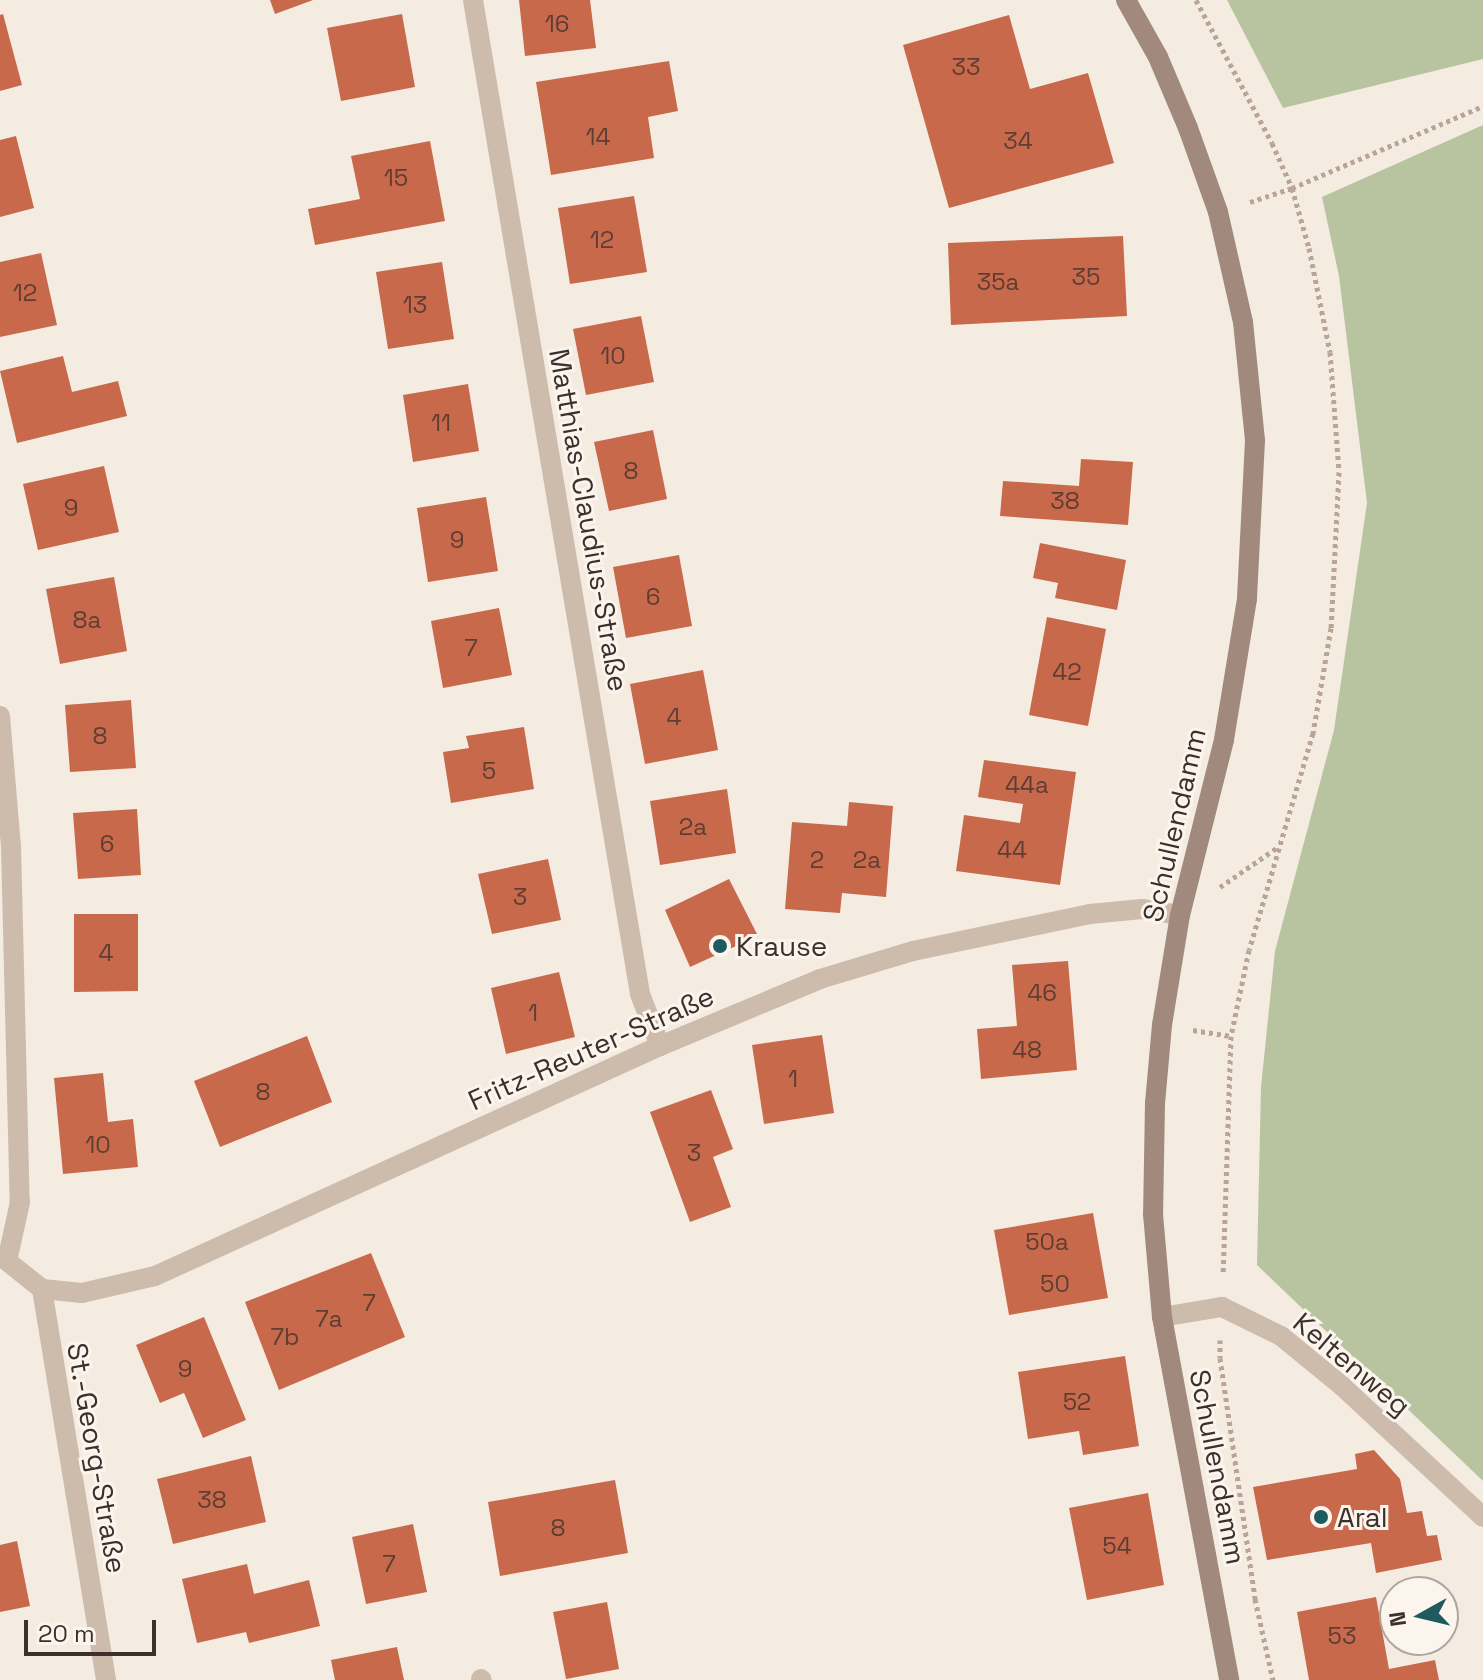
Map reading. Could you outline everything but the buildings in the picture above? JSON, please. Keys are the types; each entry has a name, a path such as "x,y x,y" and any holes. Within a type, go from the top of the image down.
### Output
{"main road":[{"name":"Schullendamm","path":"1126,0 1176,99 1218,212 1243,322 1255,440 1247,599 1224,740 1180,915 1162,1025 1155,1103 1153,1214 1162,1317 1229,1680"}],"street":[{"name":"Matthias-Claudius-Straße","path":"473,0 640,994 660,1046"},
{"path":"0,716 11,846 20,1202 4,1262 42,1289"},
{"name":"Fritz-Reuter-Straße","path":"42,1289 82,1293 155,1276 660,1046 820,979 913,951 1090,914 1142,909 1180,915"},
{"name":"St.-Georg-Straße","path":"42,1289 106,1680"},
{"path":"1162,1317 1222,1307"},
{"name":"Keltenweg","path":"1222,1307 1281,1336 1342,1386 1483,1517"}],"path":[{"path":"1196,0 1272,143 1292,188 1309,248 1330,352 1339,472 1331,628 1313,733 1249,950 1231,1036 1220,1358 1255,1599 1273,1680"},
{"path":"1218,212 1292,188 1483,106"},
{"path":"1180,915 1280,846"}],"green space":[{"path":"1227,0 1483,0 1483,59 1283,108"},
{"path":"1483,125 1483,1481 1257,1265 1261,1087 1275,951 1334,730 1367,503 1339,276 1322,197"}],"place":[{"name":"Krause","path":"720,946"},
{"name":"Aral","path":"1321,1517"}]}
